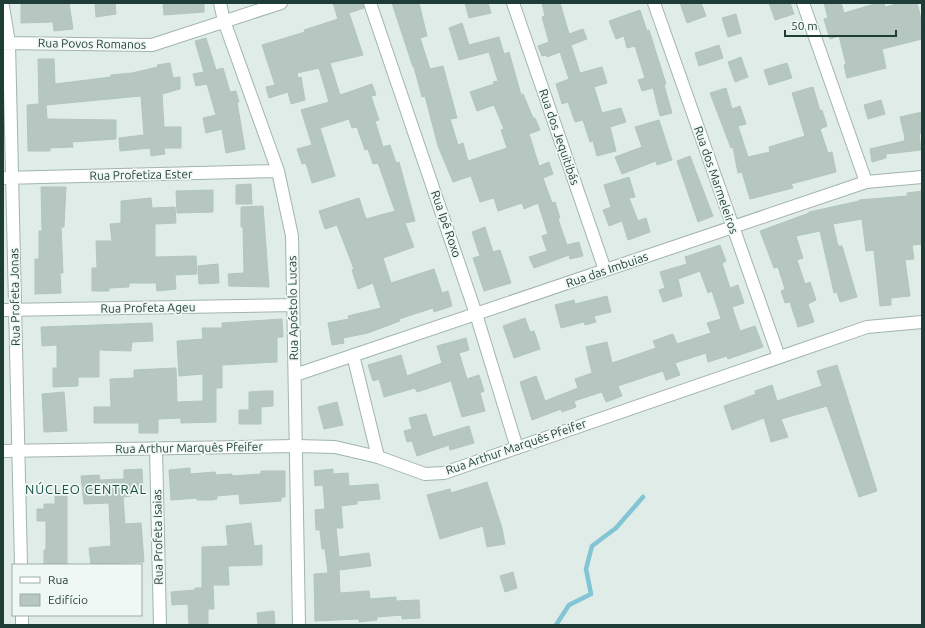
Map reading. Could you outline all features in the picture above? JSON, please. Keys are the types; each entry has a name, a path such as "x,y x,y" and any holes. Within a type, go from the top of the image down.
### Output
{"street":[{"name":"Rua Apóstolo Lucas","path":"220,3 224,21 278,171 292,236 299,625"},
{"name":"Rua Povos Romanos","path":"6,43 152,45 281,3"},
{"name":"Rua Ipê Roxo","path":"370,3 476,314 517,448"},
{"name":"Rua dos Jequitibás","path":"513,3 605,270"},
{"name":"Rua dos Marmeleiros","path":"654,3 779,357"},
{"path":"803,3 866,182"},
{"name":"Rua Profeta Jonas","path":"3,6 6,43 9,310 18,450 21,564"},
{"name":"Rua Profetiza Ester","path":"8,178 278,171"},
{"name":"Rua das Imbuias","path":"295,375 866,182 922,177"},
{"name":"Rua Profeta Ageu","path":"9,310 293,305"},
{"name":"Rua Arthur Marquês Pfeifer","path":"3,451 296,446 335,447 378,457 425,474 444,473 867,327 922,322"},
{"path":"353,355 378,457"},
{"name":"Rua Profeta Isaias","path":"156,448 160,625"}],"building":[{"path":"21,3 69,3 73,29 54,31 53,22 21,23"},
{"path":"95,3 115,3 116,14 96,17"},
{"path":"163,3 204,3 204,12 164,15"},
{"path":"333,3 363,3 364,8 349,13 363,55 330,63 340,95 372,84 376,95 371,96 379,120 375,121 383,147 390,145 396,163 399,162 415,221 405,223 414,247 383,258 391,283 434,269 442,293 448,291 452,306 434,312 433,308 399,319 400,321 368,333 343,338 344,343 332,345 328,323 349,319 348,316 381,308 373,283 358,289 352,270 354,269 337,225 325,229 319,211 359,198 366,219 395,211 378,163 373,164 368,149 365,150 357,127 352,128 349,119 320,128 335,176 312,183 306,163 302,164 297,149 312,145 301,110 329,102 319,68 297,73 298,78 301,77 305,100 291,104 288,92 269,98 266,87 275,85 262,45 305,32 304,30 338,19"},
{"path":"392,3 419,3 427,36 420,38 430,69 443,66 457,118 450,119 458,145 463,143 468,161 507,148 501,130 504,129 494,105 477,111 470,92 494,84 493,82 498,81 489,52 459,60 449,28 462,23 469,45 499,37 504,54 509,52 521,95 523,94 533,118 535,118 540,130 529,134 539,166 549,162 553,174 543,178 552,203 555,202 560,218 558,219 567,245 579,242 583,256 570,259 569,255 534,268 529,257 547,251 542,236 548,234 538,203 524,209 522,203 498,211 494,198 480,202 471,176 453,182 438,146 425,96 422,97 414,67"},
{"path":"465,3 488,3 491,13 469,18"},
{"path":"542,3 560,3 569,34 583,29 587,39 571,45 580,73 602,67 607,83 594,87 602,113 621,108 626,122 610,127 616,151 597,156 593,141 590,142 583,120 575,122 568,102 562,104 556,84 569,79 560,52 547,57 546,55 542,56 538,46 549,42 542,17 545,16"},
{"path":"680,3 701,3 706,16 687,23"},
{"path":"769,3 790,3 794,14 775,20"},
{"path":"824,3 841,3 844,13 878,3 884,3 885,7 901,3 917,3 922,23 922,39 882,49 886,68 847,78 844,65 846,64 839,36 830,39 824,19 828,18"},
{"path":"640,10 647,31 649,30 666,84 664,85 672,113 660,116 653,88 642,91 638,80 645,78 635,46 627,48 624,36 616,39 609,21"},
{"path":"736,14 741,33 728,37 722,18"},
{"path":"206,38 216,70 223,68 230,92 236,91 239,102 237,102 245,149 226,153 222,129 206,133 203,118 216,115 207,84 196,86 193,74 204,72 195,41"},
{"path":"719,45 723,58 699,66 695,53"},
{"path":"741,57 748,77 735,82 728,62"},
{"path":"38,59 54,59 55,84 111,77 111,75 132,73 158,67 157,65 170,63 173,78 180,77 180,89 162,94 164,127 181,127 181,148 164,148 165,154 151,156 150,148 120,151 119,138 144,135 141,96 46,105 47,119 116,120 116,139 72,142 73,147 50,148 50,151 28,151 27,105 39,104"},
{"path":"787,63 792,78 769,85 764,70"},
{"path":"813,87 820,111 822,110 827,126 820,129 828,153 832,152 836,172 791,184 793,188 750,199 742,172 738,173 733,147 731,148 710,93 726,88 732,109 740,106 746,124 738,126 748,157 770,152 769,147 805,136 792,93"},
{"path":"881,100 885,114 868,119 864,105"},
{"path":"922,112 922,133 919,134 921,150 886,154 886,158 872,162 870,149 904,141 905,138 900,117"},
{"path":"659,120 672,160 657,165 656,161 622,174 615,157 642,147 635,127"},
{"path":"690,156 713,216 698,222 677,161"},
{"path":"629,177 635,197 629,198 638,221 646,218 650,232 628,240 622,221 609,226 603,210 611,207 604,185"},
{"path":"251,184 252,204 236,204 236,185"},
{"path":"41,187 66,187 64,227 61,227 63,273 60,273 61,293 35,294 35,259 39,259 39,231 42,231"},
{"path":"213,190 213,212 177,213 176,191"},
{"path":"922,191 922,244 912,245 914,259 905,260 910,296 891,298 891,305 880,306 874,250 866,251 862,219 833,224 838,246 842,246 857,297 840,302 837,292 834,293 820,231 796,236 803,258 797,260 805,284 810,282 816,300 808,304 814,322 798,327 790,302 785,303 781,291 785,289 778,267 774,268 760,231 809,212 859,200 907,196 907,193"},
{"path":"151,198 152,208 175,207 176,223 155,224 155,257 196,256 197,274 175,275 176,289 157,291 156,283 129,283 129,287 109,288 109,291 92,291 92,268 97,268 96,241 112,241 110,224 121,223 121,201"},
{"path":"263,206 269,287 229,286 228,274 244,273 241,207"},
{"path":"485,227 493,252 500,250 511,283 484,291 473,258 480,256 472,232"},
{"path":"720,245 726,261 722,263 730,288 738,285 744,303 732,307 740,331 755,326 763,347 728,359 727,356 708,362 706,353 675,363 680,375 666,380 663,371 618,386 622,396 606,402 602,392 574,401 576,407 562,412 561,409 532,420 520,382 536,376 545,401 578,388 575,379 592,373 586,347 607,342 612,363 656,348 653,341 673,334 677,344 711,333 707,323 721,319 712,291 708,293 700,271 678,279 682,296 663,302 659,290 665,288 660,272 687,264 685,257"},
{"path":"218,264 219,283 199,284 198,266"},
{"path":"607,296 611,312 594,316 596,322 585,325 584,322 561,328 555,305 574,300 575,304"},
{"path":"525,318 530,332 534,331 540,349 514,358 503,326"},
{"path":"282,319 283,337 277,337 277,362 222,365 222,388 216,388 216,422 181,423 181,418 158,419 158,433 139,433 139,423 94,423 94,407 111,407 110,379 134,378 134,370 176,368 177,402 203,401 203,374 179,376 177,341 203,339 202,328 222,328 222,323"},
{"path":"152,323 153,341 132,342 131,351 99,350 99,377 78,377 78,386 53,387 53,368 57,368 57,345 42,346 41,327"},
{"path":"466,338 469,350 459,353 467,379 479,375 484,391 480,393 485,411 462,417 451,381 417,392 415,388 384,397 379,379 373,381 368,365 401,355 407,376 442,363 437,346"},
{"path":"837,365 877,491 859,497 827,406 781,419 788,437 771,442 764,418 732,430 724,406 756,394 755,391 772,385 777,401 822,386 817,371"},
{"path":"273,391 273,406 261,407 261,424 239,424 239,410 249,410 249,392"},
{"path":"64,392 67,431 44,432 42,394"},
{"path":"337,402 343,425 324,429 318,407"},
{"path":"426,414 433,437 469,426 474,443 450,450 449,445 417,456 412,441 407,442 404,431 412,429 409,418"},
{"path":"190,468 190,474 215,472 216,475 232,474 232,476 261,474 261,471 285,471 285,497 281,497 281,501 240,504 239,494 217,496 217,499 212,500 197,500 197,498 171,500 169,470"},
{"path":"142,469 143,490 131,490 131,496 123,497 125,524 141,523 144,562 91,564 89,548 111,546 109,503 84,504 81,476 99,475 100,480 124,479 124,470"},
{"path":"333,469 333,474 348,473 349,486 378,484 380,499 357,501 357,504 341,506 343,528 336,528 339,557 369,553 371,566 339,570 340,593 369,591 370,599 396,597 396,601 419,600 420,618 402,619 402,615 377,617 377,620 359,622 359,619 315,621 314,574 328,573 325,549 322,549 320,530 316,530 315,510 325,509 323,485 315,486 314,471"},
{"path":"487,482 502,528 505,544 487,547 483,526 440,539 427,495 450,489 451,493"},
{"path":"55,491 67,491 67,564 44,564 44,550 46,550 46,521 37,521 37,509 44,509 44,504 55,504"},
{"path":"251,523 254,546 262,545 262,565 228,566 229,585 213,585 214,609 208,609 208,625 189,625 188,604 172,605 171,592 202,588 202,547 228,546 226,526"},
{"path":"513,572 517,588 505,592 500,576"},
{"path":"274,611 275,625 258,625 257,613"}],"waterway":[{"path":"556,625 569,605 591,594 586,569 592,546 616,528 643,497"}],"district":[{"name":"NÚCLEO CENTRAL","path":"86,489"}]}
